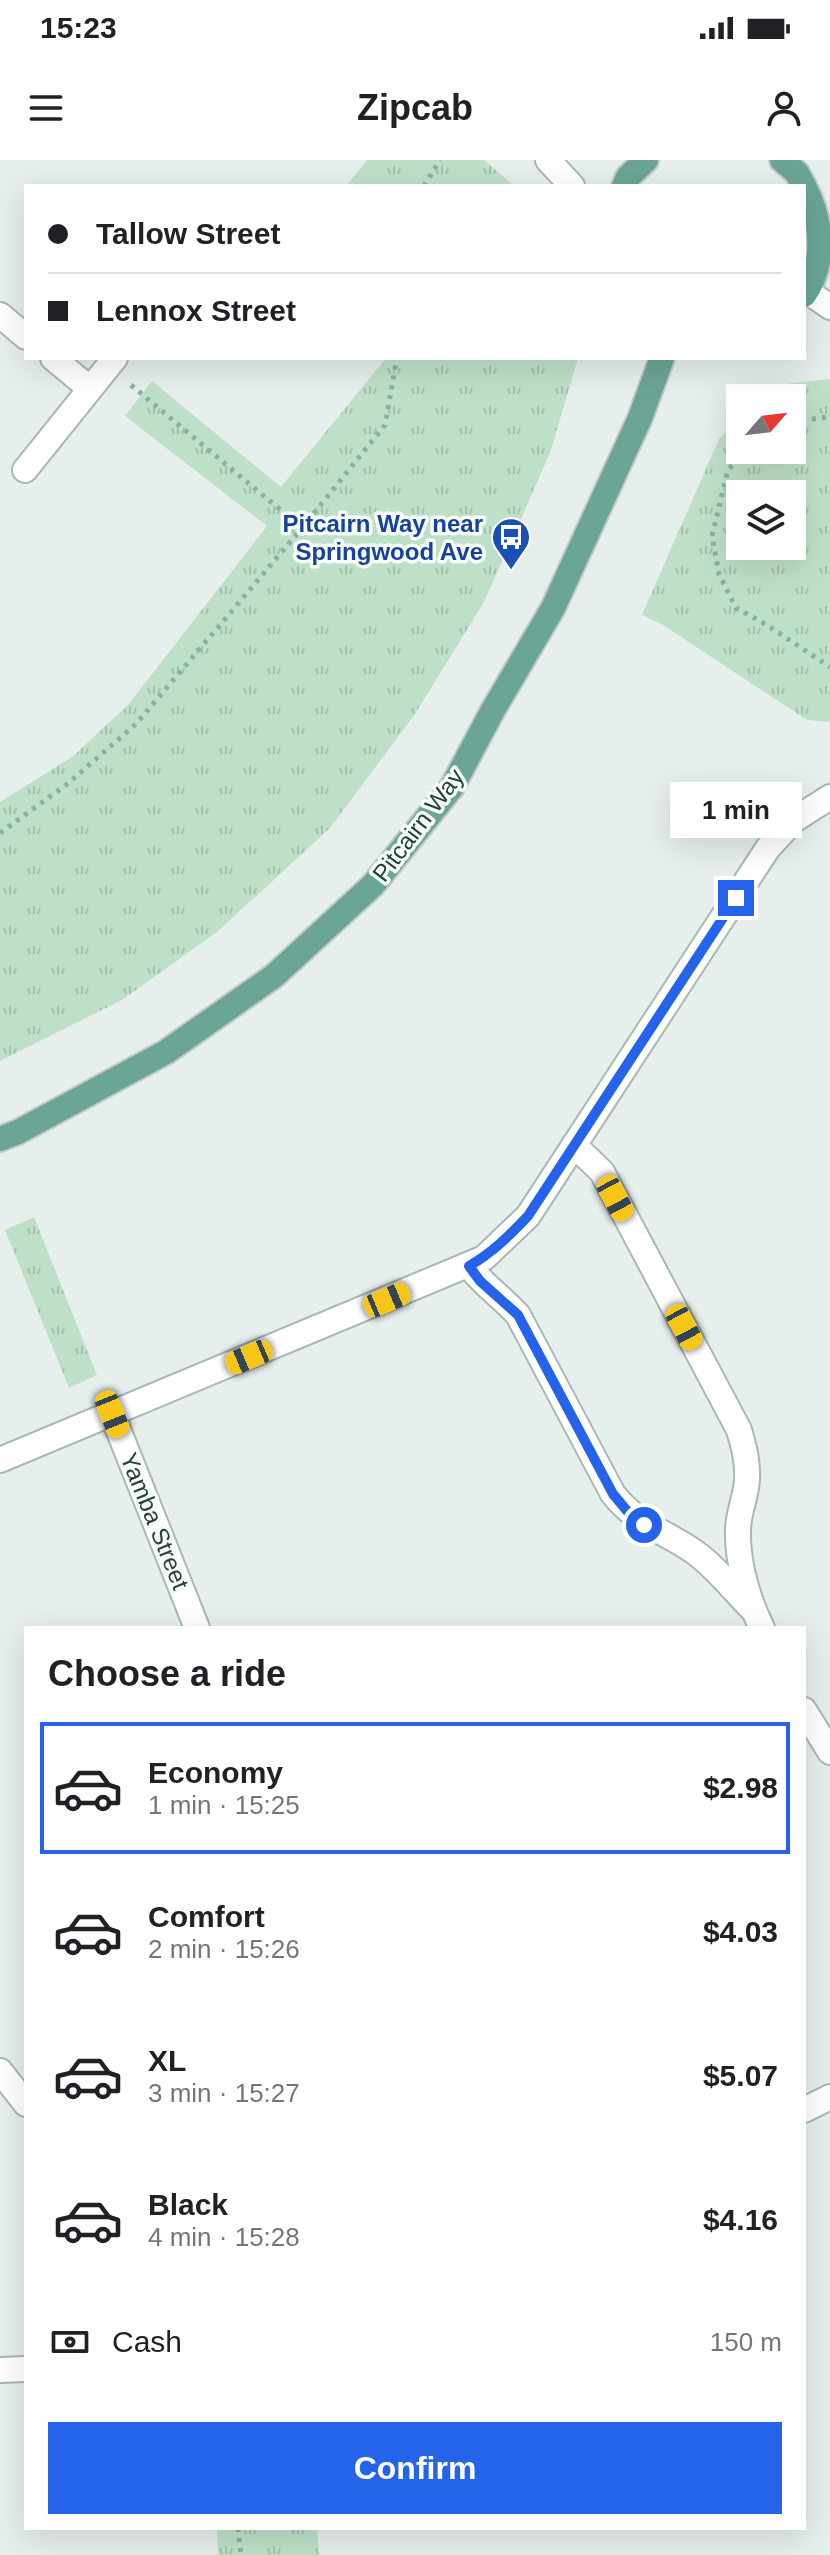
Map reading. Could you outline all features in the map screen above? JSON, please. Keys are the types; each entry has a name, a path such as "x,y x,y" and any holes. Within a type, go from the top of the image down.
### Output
{"main road":[{"path":"625,184 646,160"},
{"path":"782,160 797,173 803,184"},
{"path":"806,190 814,205 820,236 819,256 806,293"},
{"name":"Pitcairn Way","path":"0,1139 166,1052 274,976 373,885 452,787 553,608 640,418 661,360"}],"street":[{"path":"548,160 570,184"},
{"path":"806,293 830,307"},
{"path":"0,315 24,335"},
{"path":"55,360 89,388"},
{"path":"25,470 113,360"},
{"path":"0,1460 484,1258 528,1216 768,848 794,820 830,797"},
{"path":"574,1145 602,1172 739,1430 747,1457 747,1481 738,1529 740,1554 757,1618"},
{"path":"469,1266 480,1281 518,1315 613,1494 644,1525 696,1553 757,1618"},
{"name":"Yamba Street","path":"112,1414 196,1626"},
{"path":"806,1713 830,1752"},
{"path":"0,2071 24,2101"},
{"path":"806,2109 830,2097"},
{"path":"0,2370 24,2369"}],"path":[{"path":"425,184 440,160"},
{"path":"0,833 66,785 136,724 302,528 385,425 397,360"},
{"path":"89,388 130,384 302,528"},
{"path":"806,420 830,417"},
{"path":"733,464 728,470 712,536 719,574 736,608 830,667"},
{"path":"238,2530 241,2555"}],"green space":[{"path":"367,160 484,160 512,184 348,184"},
{"path":"384,360 577,360 550,453 484,602 415,714 330,828 217,932 122,1000 0,1061 0,802 72,757 128,705 267,526 125,416 152,381 281,487"},
{"path":"830,379 830,722 807,720 663,625 642,615 719,439 726,432 726,464 806,464 806,384 786,384"},
{"path":"34,1217 97,1375 69,1388 5,1230"},
{"path":"217,2530 317,2530 319,2555 218,2555"}],"place":[{"name":"Pitcairn Way near Springwood Ave","path":"511,571"}],"route":[{"path":"644,1525 613,1494 518,1315 480,1281 469,1266 507,1239 528,1216 736,898"}]}
